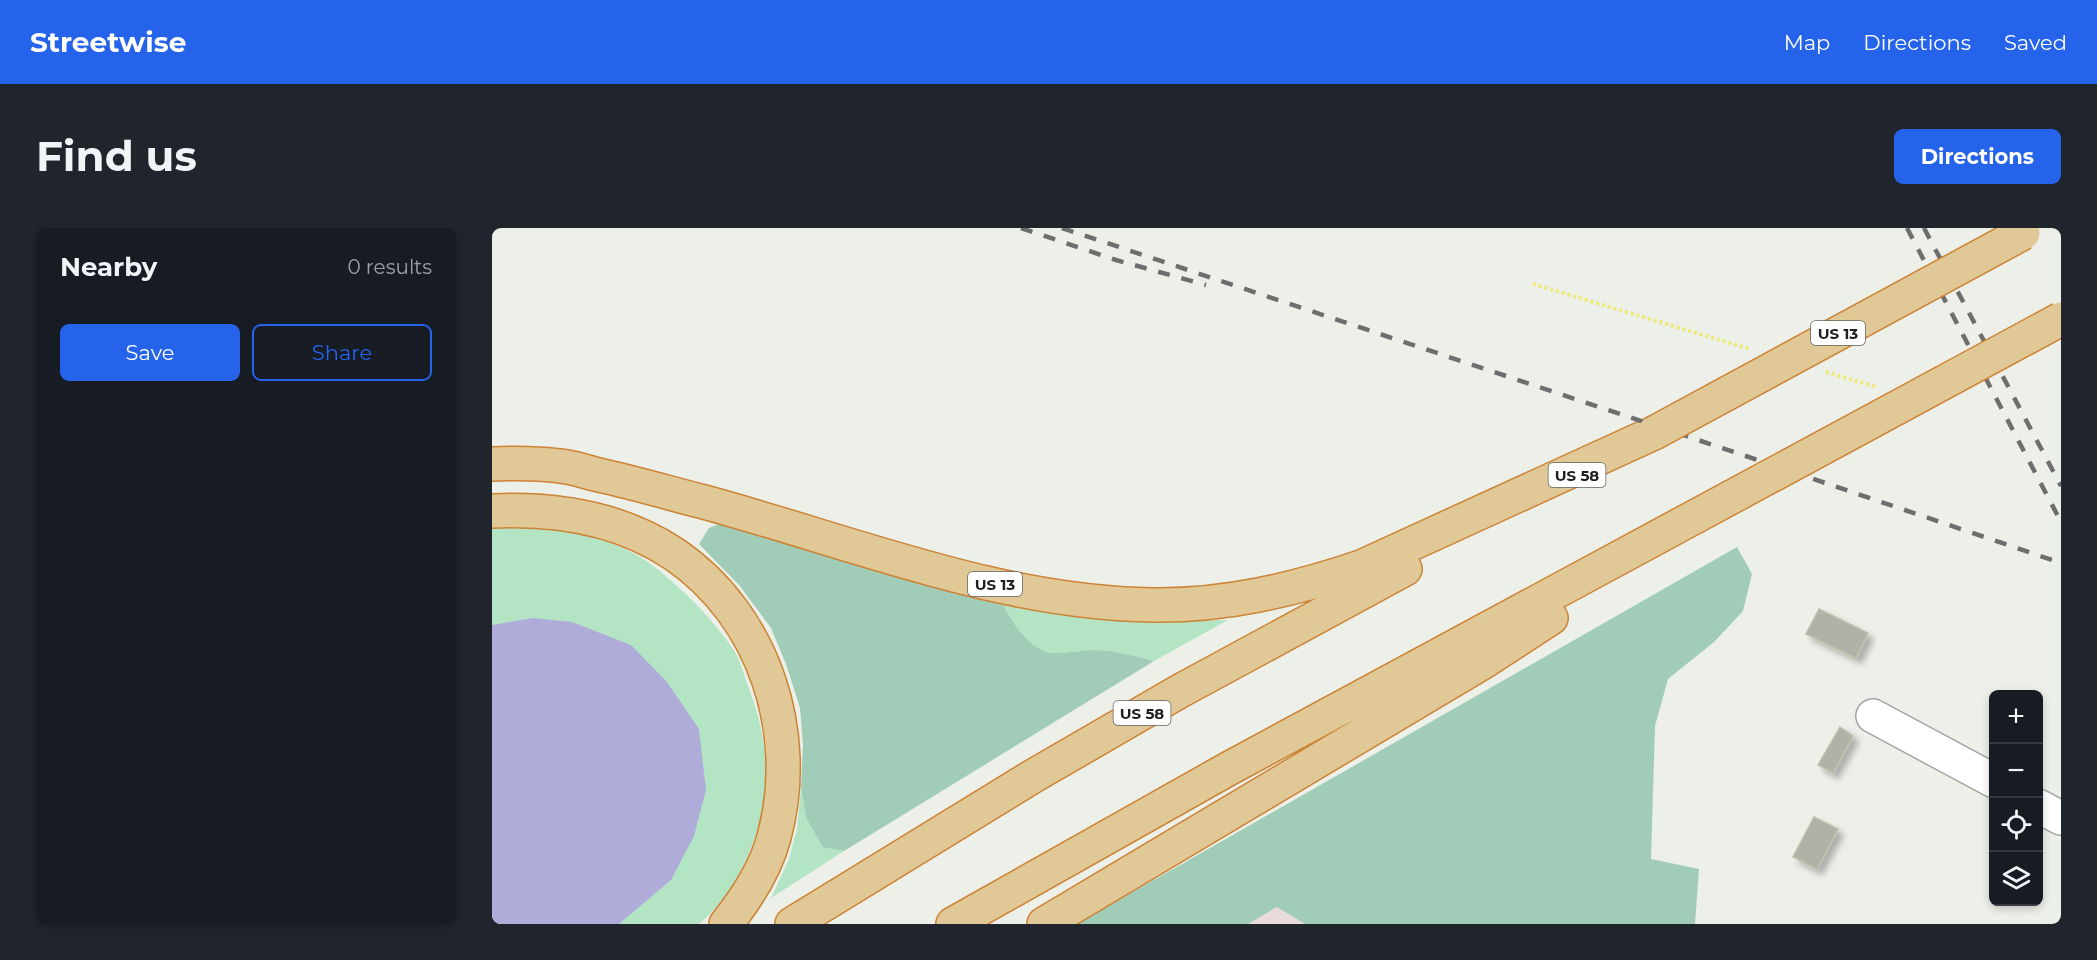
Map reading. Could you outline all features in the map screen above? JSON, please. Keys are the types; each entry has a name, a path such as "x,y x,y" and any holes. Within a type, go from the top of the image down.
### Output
{"highway":[{"name":"US 13","path":"492,464 521,463 561,466 727,508 964,577 1041,594 1092,602 1154,605 1271,594 1361,567 1498,511 1654,433 2028,231"},
{"path":"953,924 1228,769 1602,576 1739,493 2061,319"},
{"path":"492,511 529,509 561,512 601,520 638,534 692,568 720,596 739,620 773,690 782,727 784,765 781,802 774,839 760,872 742,904 726,924"},
{"name":"US 58","path":"792,924 1025,781 1498,511"},
{"path":"1044,924 1485,661 1602,576"}],"lane":[{"path":"1874,716 1989,778"},
{"path":"2043,809 2061,818"}],"path":[{"path":"1533,284 1756,351"},
{"path":"1823,371 1879,388"}],"shaded area":[{"path":"533,618 572,622 631,645 667,682 699,729 706,790 694,836 671,880 619,924 492,924 492,625"},
{"path":"1277,907 1305,924 1248,924"}],"green space":[{"path":"721,523 1003,605 1026,639 1047,652 1102,650 1154,661 844,851 823,847 806,818 801,787 803,745 800,708 786,664 771,628 739,585 699,544 709,528"},
{"path":"498,526 544,528 574,533 604,541 634,554 665,575 694,602 729,643 737,656 754,703 763,738 766,778 764,801 751,848 741,870 715,909 699,924 492,924 492,528"},
{"path":"1737,547 1752,574 1743,611 1714,642 1668,679 1655,726 1651,859 1699,869 1695,924 1305,924 1277,907 1248,924 1077,924"},
{"path":"1003,605 1126,621 1228,620 1154,661 1101,650 1047,652 1026,639"},
{"path":"801,787 806,818 823,846 844,851 771,898 789,859 797,829"}],"building":[{"path":"1819,609 1868,633 1856,658 1806,634"},
{"path":"1840,727 1853,736 1833,773 1818,765"},
{"path":"1814,817 1838,829 1817,869 1793,857"}],"railway":[{"path":"1021,228 1116,260 1206,285"},
{"path":"1062,228 2061,563"},
{"path":"1907,228 2061,522"},
{"path":"1924,228 2061,486"}]}
